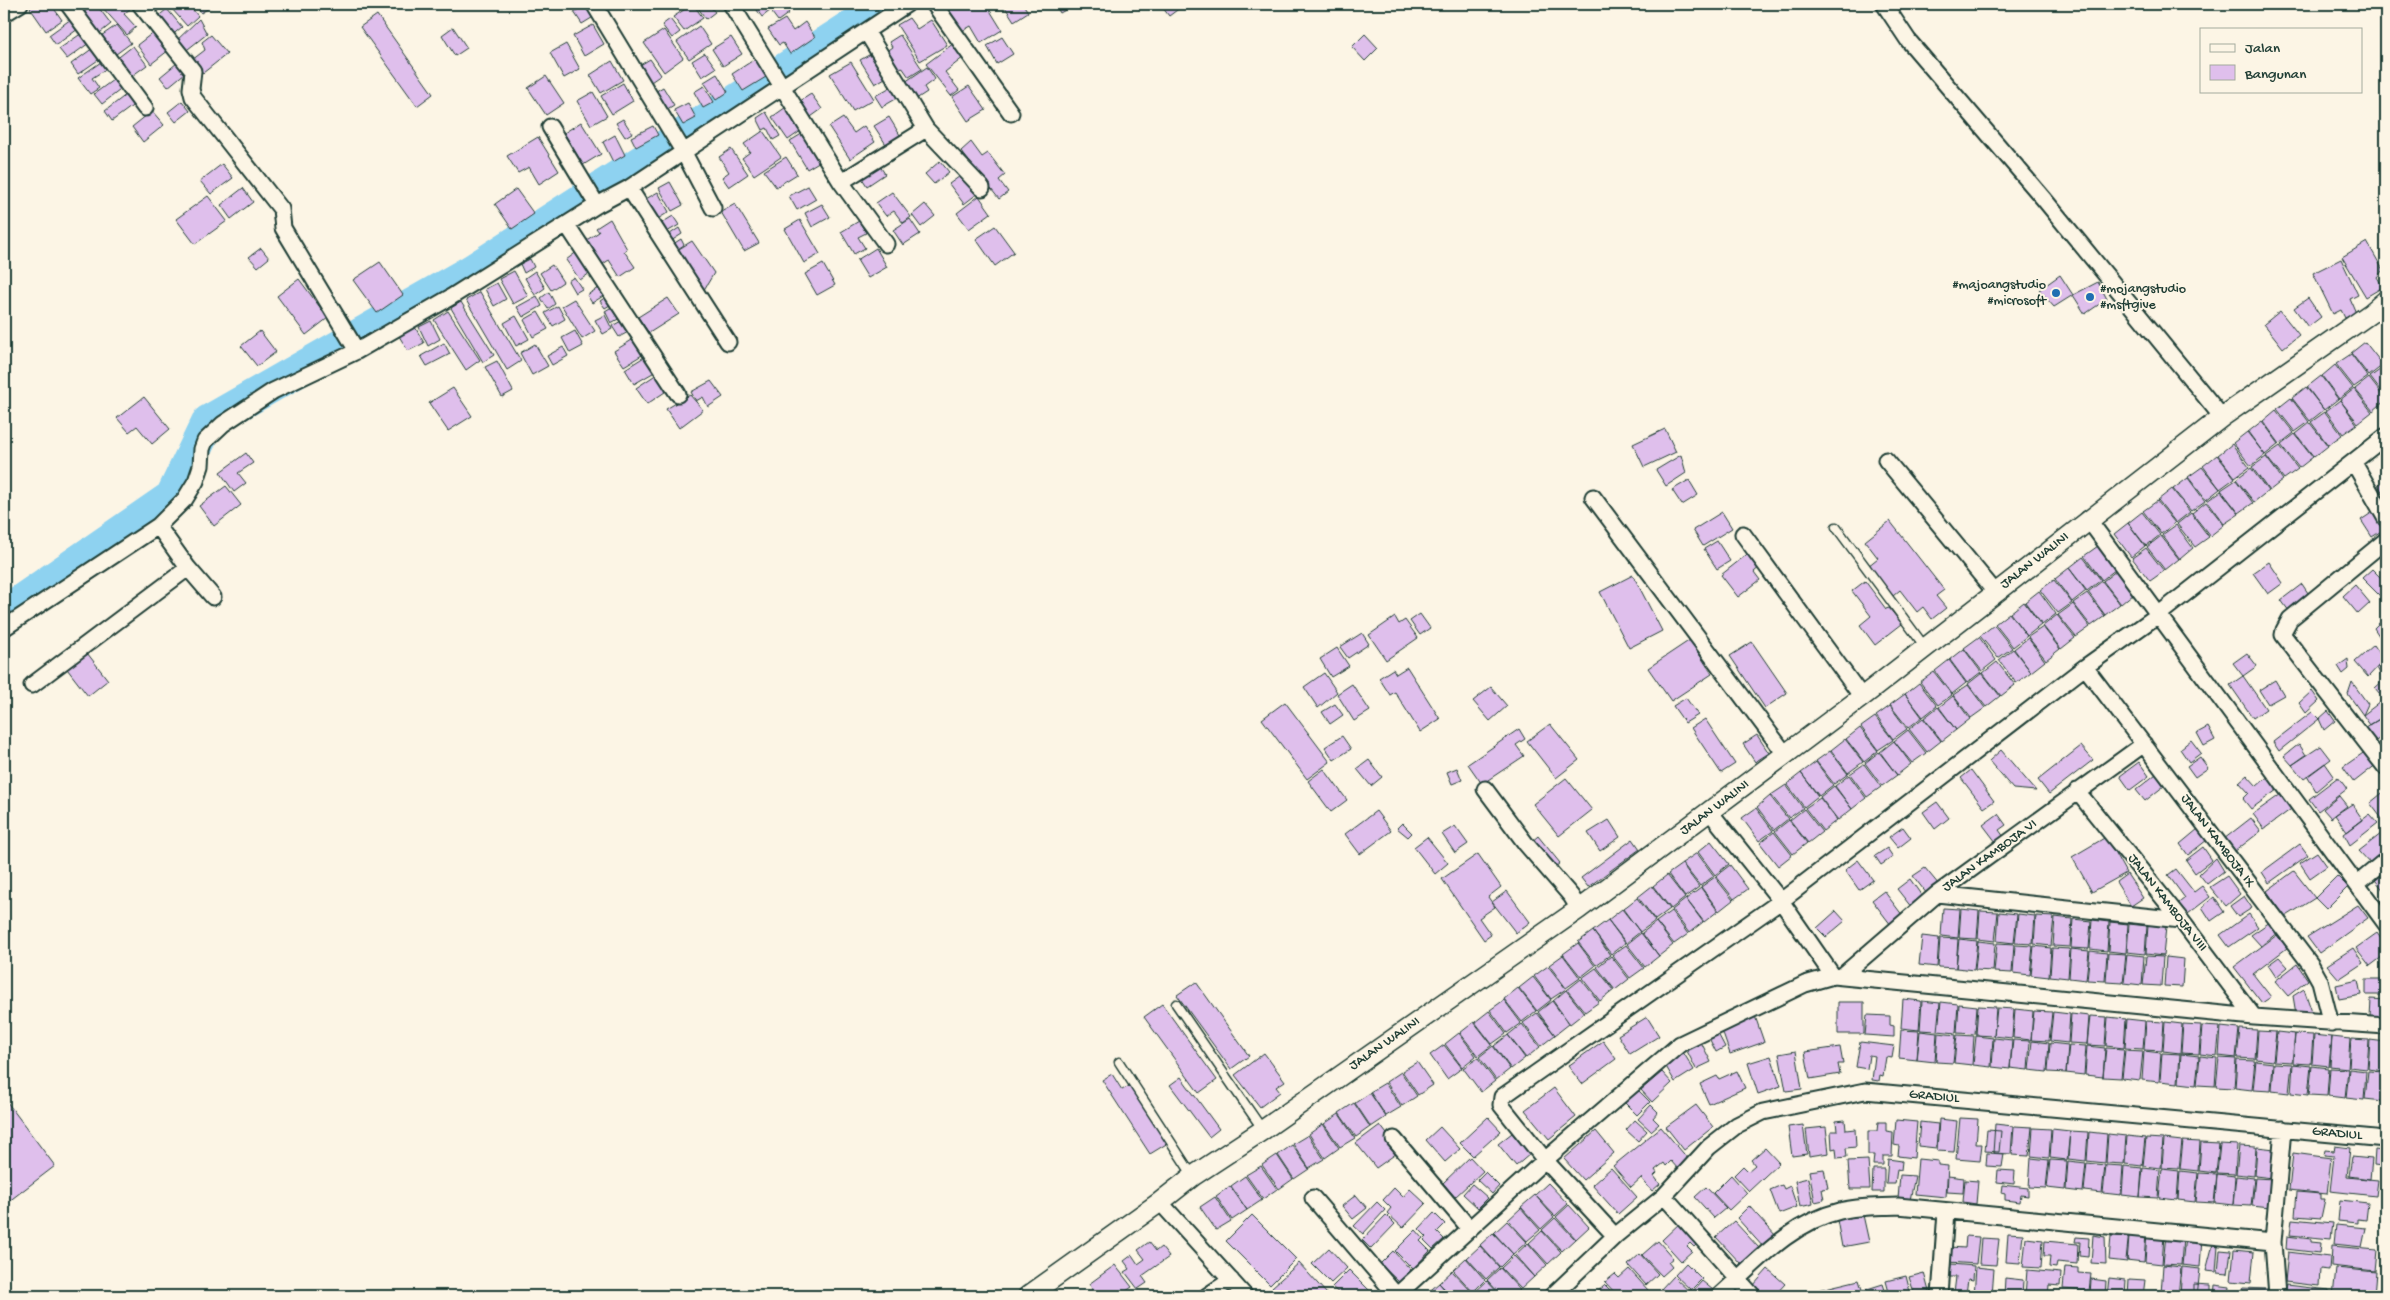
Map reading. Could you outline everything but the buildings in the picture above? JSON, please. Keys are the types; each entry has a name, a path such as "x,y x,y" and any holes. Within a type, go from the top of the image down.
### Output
{"street":[{"path":"4,14 20,4"},
{"path":"68,4 145,108"},
{"path":"140,4 193,71 191,89 193,97 281,209 283,228 355,347"},
{"path":"594,4 678,142 713,208"},
{"path":"731,4 841,182 886,244"},
{"path":"4,628 158,526 185,499 196,482 202,466 202,449 212,432 273,391 452,297 566,225 593,198 629,188 678,142 778,81 866,32 907,4"},
{"path":"934,4 1011,113"},
{"path":"1884,4 1908,40 2043,198 2222,417"},
{"path":"866,32 926,129 982,188"},
{"path":"550,127 593,198"},
{"path":"841,182 926,129"},
{"path":"629,188 728,342"},
{"path":"566,225 678,394"},
{"name":"JALAN WALINI","path":"1028,1296 1160,1202 1193,1176 1263,1130 1579,909 1862,697 2088,519 2222,417 2371,313 2386,300"},
{"path":"1615,1236 1545,1160 1501,1105 1502,1097 1781,901 2158,614 2354,463 2386,436"},
{"path":"1886,460 1995,592"},
{"path":"2354,463 2386,519"},
{"path":"1593,497 1786,755"},
{"path":"2088,519 2386,924"},
{"path":"158,526 188,568 213,597"},
{"path":"1743,534 1862,697"},
{"path":"2386,540 2290,619 2283,635 2386,768"},
{"path":"32,685 188,568"},
{"name":"JALAN KAMBOJA IX","path":"2085,668 2311,965 2320,981 2331,1024"},
{"name":"JALAN KAMBOJA VI","path":"1837,976 1937,894 2144,744"},
{"path":"1485,789 1526,844 1571,896 1579,909"},
{"name":"JALAN KAMBOJA VIII","path":"2077,791 2181,920 2254,1017"},
{"path":"1710,812 1781,901 1837,976"},
{"path":"2357,884 2386,860"},
{"path":"1937,894 2181,920"},
{"path":"1313,1198 1396,1296 1545,1160 1680,1044 1805,984 1837,976 2254,1017 2331,1024 2386,1026"},
{"name":"GRADIUL","path":"1552,1296 1615,1236 1664,1196 1709,1147 1737,1125 1763,1112 1865,1091 2386,1139"},
{"path":"2276,1296 2273,1242 2284,1129"},
{"path":"1394,1139 1470,1229"},
{"path":"1664,1196 1753,1296"},
{"path":"1160,1202 1245,1296"},
{"path":"1719,1296 1777,1243 1811,1220 1842,1210 1898,1206 2273,1242"},
{"path":"1940,1296 1946,1211"},
{"path":"1207,1296 1231,1280"}],"lane":[{"path":"1836,528 1925,647"},
{"path":"1176,1004 1263,1130"},
{"path":"1119,1062 1193,1176"}],"waterway":[{"path":"4,613 172,497 208,422 472,271 887,4"}],"place":[{"name":"#majoangstudio #microsoft","path":"2056,293"},
{"name":"#mojangstudio #msftgive","path":"2090,297"}]}
